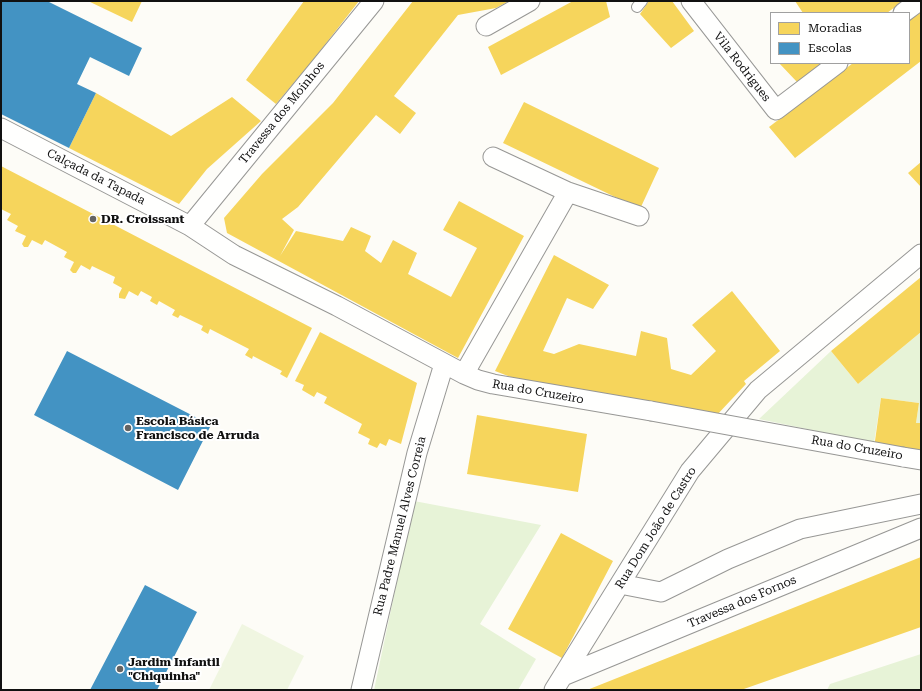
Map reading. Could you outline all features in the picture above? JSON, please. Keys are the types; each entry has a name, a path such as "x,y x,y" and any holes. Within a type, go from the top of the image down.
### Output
{"street":[{"name":"Travessa dos Moinhos","path":"190,226 374,1"},
{"path":"486,26 530,1"},
{"name":"Vila Rodrigues","path":"691,1 776,110 837,64"},
{"path":"904,12 919,1"},
{"name":"Calçada da Tapada","path":"1,128 190,226"},
{"path":"494,157 568,192 639,216"},
{"path":"464,374 568,192"},
{"name":"Rua do Cruzeiro","path":"190,226 234,254 337,306 444,364 478,380 493,384 912,458"},
{"name":"Rua Dom João de Castro","path":"559,683 690,471 758,390 921,254"},
{"name":"Rua Padre Manuel Alves Correia","path":"361,690 417,453 444,364"},
{"path":"620,584 661,592 728,559 800,529 921,504"},
{"name":"Travessa dos Fornos","path":"559,683 921,528"}],"green space":[{"path":"921,332 921,423 916,423 919,403 881,398 874,443 759,419 831,351 858,384"},
{"path":"414,501 541,525 480,624 536,659 518,690 374,690"},
{"path":"242,624 304,656 287,690 209,690"},
{"path":"921,654 921,690 827,690 830,684"}],"building: Moradias":[{"path":"88,1 142,1 132,22"},
{"path":"304,1 359,1 313,60 276,104 246,80"},
{"path":"413,1 509,1 496,8 458,15 394,96 416,113 400,134 376,115 298,207 282,219 294,230 280,256 296,231 343,241 351,227 371,236 365,251 381,263 393,240 417,253 408,274 451,297 477,248 443,230 459,201 524,236 458,358 227,233 224,218 262,174 333,103"},
{"path":"573,1 606,1 610,17 501,75 488,47"},
{"path":"649,1 672,1 694,31 671,48 640,14"},
{"path":"795,1 903,1 888,12 802,12"},
{"path":"921,11 921,61 795,158 769,127 852,64 910,64 910,19"},
{"path":"780,64 821,64 797,82"},
{"path":"96,93 171,136 232,97 261,121 207,169 179,204 69,148"},
{"path":"524,102 659,168 640,209 503,143"},
{"path":"921,162 921,187 908,173"},
{"path":"1,166 312,328 287,378 280,374 282,371 253,356 252,359 245,355 249,349 210,329 208,334 201,330 203,326 180,315 178,318 172,315 175,310 159,301 157,305 150,301 152,297 141,291 138,296 129,291 125,299 119,298 122,288 113,283 115,277 92,266 90,270 81,265 76,273 73,273 70,270 74,262 64,257 67,252 45,240 42,245 32,240 28,247 24,247 22,244 26,236 15,231 18,226 7,220 11,214 1,209"},
{"path":"554,255 609,285 593,309 567,298 543,351 554,354 579,344 636,356 641,331 667,338 671,369 691,375 716,351 692,325 732,291 780,351 744,381 746,384 716,416 529,384 495,371"},
{"path":"921,277 921,332 858,384 831,351"},
{"path":"320,332 417,383 401,444 389,439 386,446 380,443 377,448 368,444 370,439 358,433 362,424 324,403 327,397 317,392 314,397 302,390 304,385 295,381"},
{"path":"881,398 919,403 916,423 921,423 921,456 874,448"},
{"path":"477,415 587,434 578,492 467,474"},
{"path":"561,533 613,561 562,658 508,629"},
{"path":"921,557 921,627 741,690 587,690"}],"building: Escolas":[{"path":"1,1 47,1 142,48 129,76 90,57 77,84 96,93 69,148 1,114"},
{"path":"67,351 211,425 178,490 34,415"},
{"path":"145,585 197,612 157,690 90,690"}],"place":[{"name":"DR. Croissant","path":"93,219"},
{"name":"Escola Básica Francisco de Arruda","path":"128,428"},
{"name":"Jardim Infantil \"Chiquinha\"","path":"120,669"}]}
